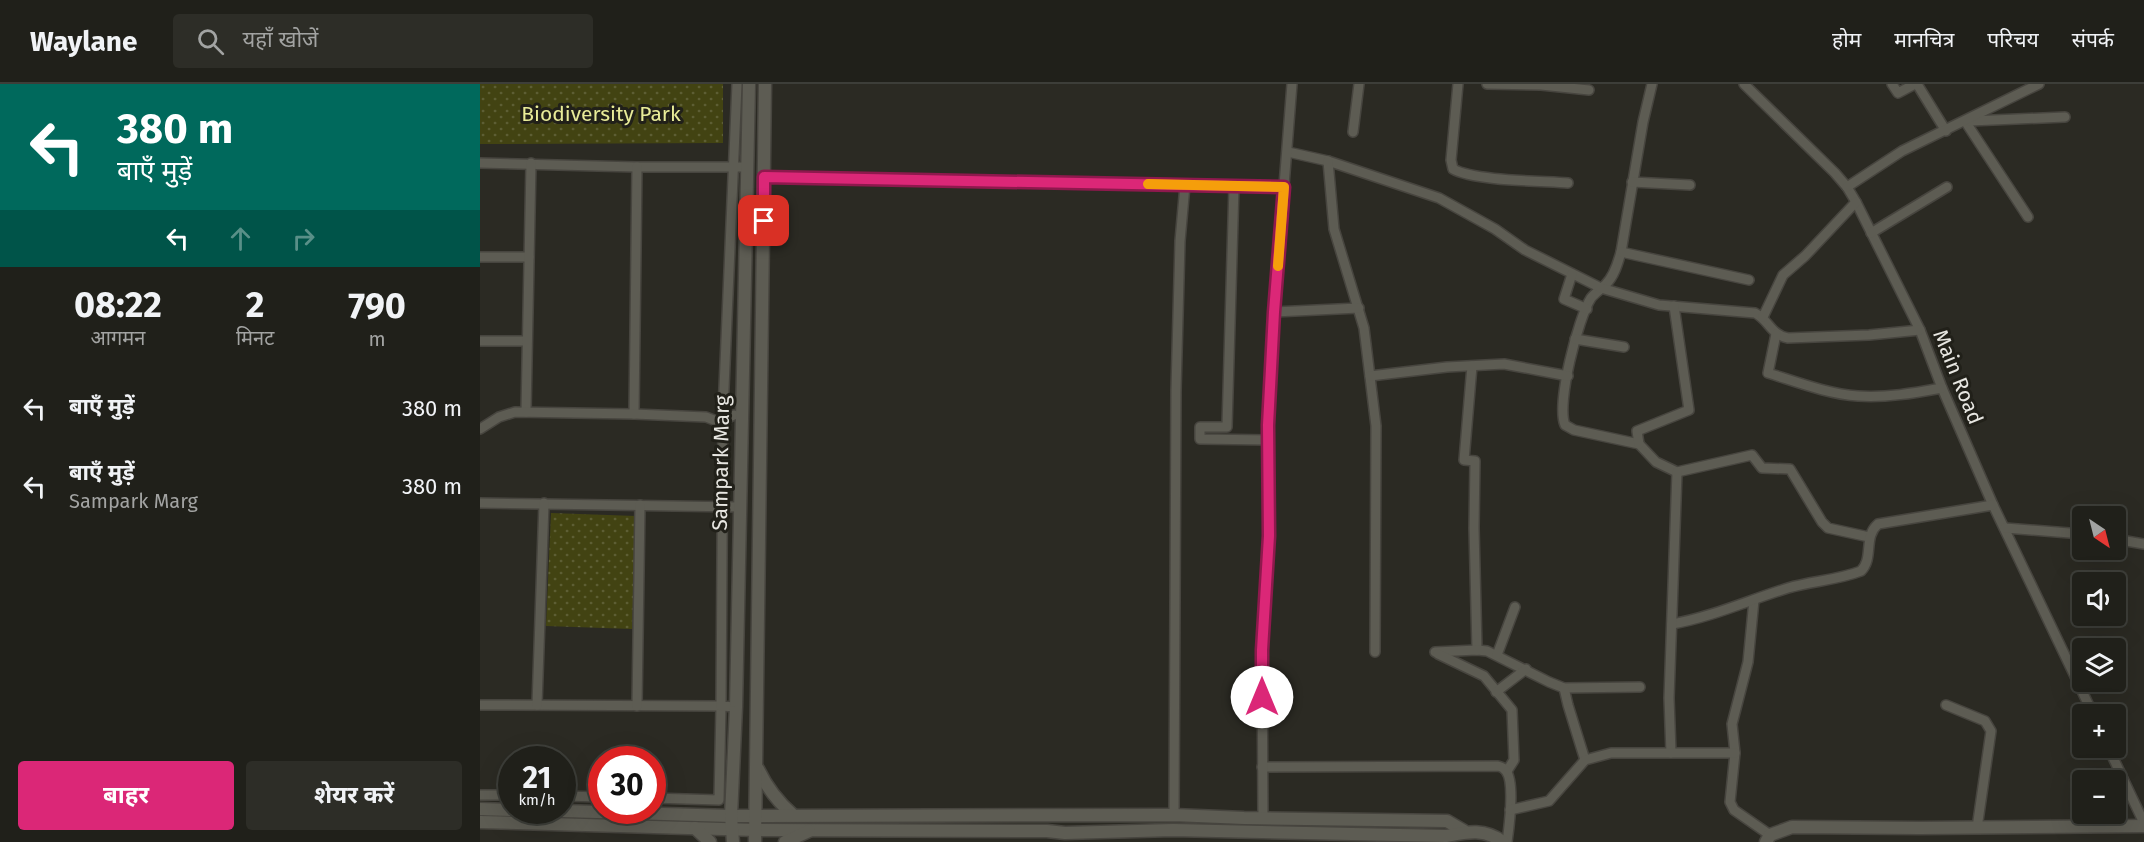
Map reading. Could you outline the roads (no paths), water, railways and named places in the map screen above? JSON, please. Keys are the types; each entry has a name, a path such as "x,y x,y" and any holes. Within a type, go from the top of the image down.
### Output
{"street":[{"path":"666,798 719,800 723,416 736,84"},
{"name":"Sampark Marg","path":"732,836 740,507 738,415 749,84"},
{"name":"Sampark Marg","path":"755,836 765,84"},
{"path":"1263,818 1262,650 1269,536 1268,440 1274,312 1292,84"},
{"path":"1353,132 1359,84"},
{"path":"1458,84 1451,160 1454,169 1459,172 1491,177 1568,183"},
{"path":"1486,84 1541,85 1589,90"},
{"path":"1652,84 1632,182 1621,252 1612,274 1590,299 1575,339 1563,411 1565,425 1574,430 1639,444 1656,462 1677,472 1752,455 1762,468 1785,468 1793,472 1813,509 1828,528 1869,537"},
{"name":"Main Road","path":"1744,84 1847,187 1856,202 1920,330 1942,388 1993,505 2088,704"},
{"path":"1892,84 1898,93 1916,84 1946,130"},
{"path":"1847,187 1902,152 2039,84"},
{"path":"1965,121 2065,117"},
{"path":"1965,121 2028,217"},
{"path":"1288,152 1328,161 1439,198 1495,229 1525,250 1601,288 1659,304 1755,313 1763,317 1776,334 1788,338 1869,335 1920,330"},
{"path":"1328,161 1334,229 1359,308 1376,426 1375,652"},
{"path":"480,163 748,167"},
{"path":"526,412 531,163"},
{"path":"634,414 637,167"},
{"path":"764,177 1284,187"},
{"path":"1632,182 1690,185"},
{"path":"1174,814 1176,390 1180,241 1185,185"},
{"path":"1234,186 1227,427 1200,427 1200,439 1268,440"},
{"path":"1871,232 1947,187"},
{"path":"1763,317 1783,275 1805,256 1856,202"},
{"path":"1621,252 1749,280"},
{"path":"480,256 529,257"},
{"path":"1572,274 1564,298 1587,309"},
{"path":"1639,444 1638,430 1689,410 1674,306"},
{"path":"1274,312 1359,308"},
{"path":"1776,334 1768,373 1821,389 1857,396 1913,393 1942,388"},
{"path":"1575,339 1624,347"},
{"path":"480,341 527,341"},
{"path":"1370,376 1504,364 1568,376"},
{"path":"1472,366 1464,460 1475,461 1477,650"},
{"path":"480,429 508,414 526,412 706,417 738,415"},
{"path":"1671,753 1669,698 1677,472"},
{"path":"480,502 740,507"},
{"path":"537,705 544,503"},
{"path":"637,706 640,505"},
{"path":"1672,624 1700,619 1811,581 1861,571 1867,562 1869,537 1873,528 1885,522 1993,505"},
{"path":"2005,528 2072,533"},
{"path":"2126,541 2144,544"},
{"path":"1754,600 1748,662 1732,724 1735,753 1731,807 1768,839 1783,842"},
{"path":"1497,655 1515,608"},
{"path":"480,822 695,828 732,836 813,830 1065,837 1150,831 1446,836 1464,831 1485,833 1505,842 1510,810 1507,771 1514,760 1512,710 1484,676 1435,652 1477,650 1497,655 1549,682 1564,687 1640,687"},
{"path":"1496,692 1526,669"},
{"path":"1564,687 1585,760"},
{"path":"480,705 736,707"},
{"path":"1946,705 1977,717 1989,726 1991,742 1977,828"},
{"path":"1510,810 1549,801 1585,760 1611,753 1735,753"},
{"path":"1768,839 1792,827 1977,828 2144,825 2113,758"},
{"path":"756,765 769,790 793,815"},
{"path":"1262,767 1498,766 1507,771"},
{"path":"480,795 498,795"},
{"path":"480,809 498,810"},
{"path":"576,811 731,816 1174,814 1244,818 1447,821 1464,831"},
{"path":"1149,815 1150,831"},
{"path":"1243,832 1244,818"},
{"path":"695,828 710,842"},
{"path":"785,842 813,830"}],"park label":[{"name":"Biodiversity Park","path":"601,114"}]}
